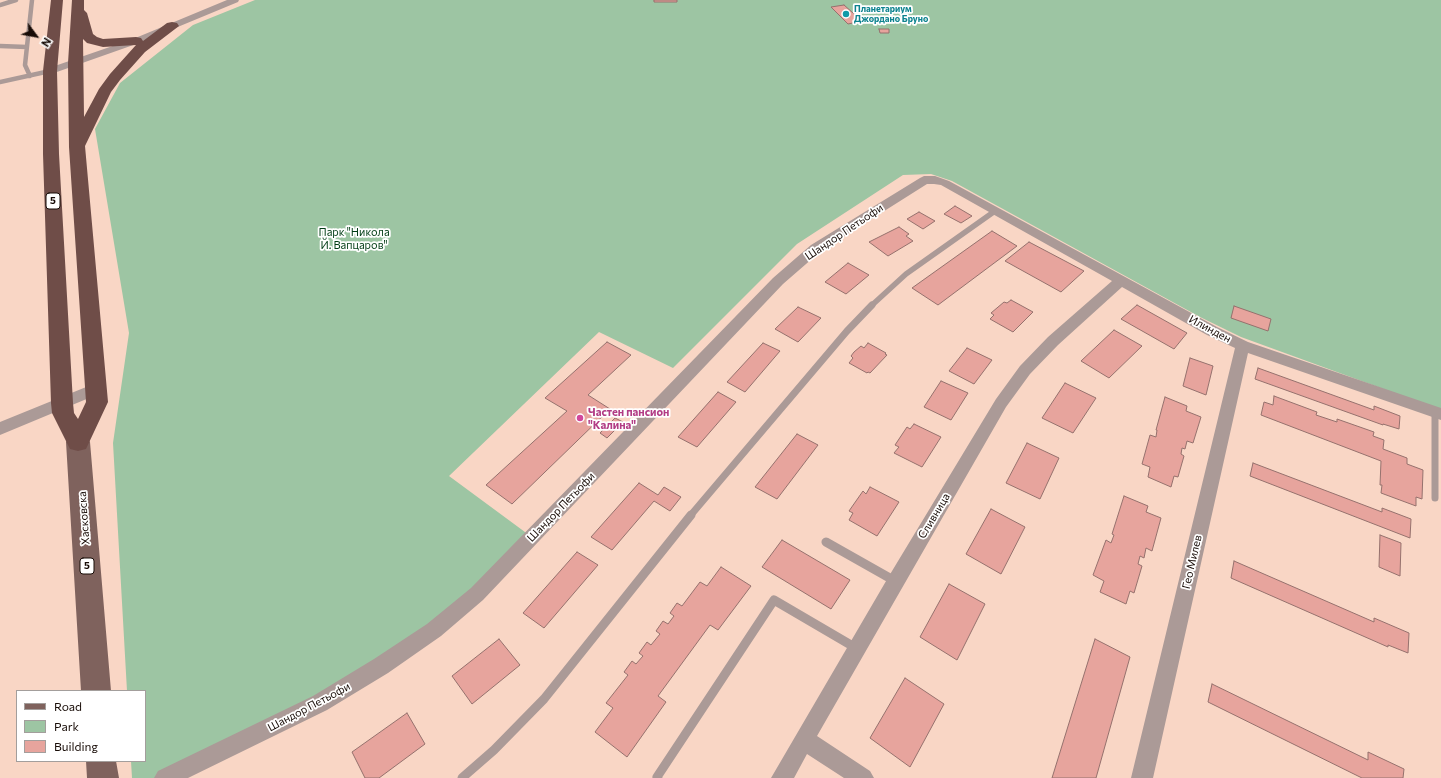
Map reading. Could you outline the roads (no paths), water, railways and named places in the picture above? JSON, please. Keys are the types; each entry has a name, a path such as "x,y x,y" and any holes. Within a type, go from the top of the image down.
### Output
{"highway":[{"name":"5","path":"57,0 50,71 50,154 62,403 63,413 78,442"},
{"name":"5","path":"78,442 97,402 77,148 75,63 79,3"},
{"path":"79,3 87,35 92,40 96,42 108,43 136,40"},
{"path":"77,148 104,92 115,77 140,49 172,26"}],"main road":[{"name":"Хасковска","path":"78,442 96,690"},
{"path":"101,762 103,778"}],"street":[{"path":"50,71 136,40 235,0"},
{"name":"Илинден","path":"918,183 924,180 935,180 945,183 1212,331 1243,346 1438,413"},
{"name":"Шандор Петьофи","path":"165,778 320,702 381,666 434,630 477,594 778,280 816,248 918,183"},
{"name":"Сливница","path":"782,778 856,648 1001,403 1025,370 1053,341 1121,280"},
{"name":"Гео Милев","path":"1142,778 1243,346"},
{"path":"0,429 96,389"},
{"path":"805,740 863,778"}],"lane":[{"path":"0,5 16,0"},
{"path":"30,76 25,65 32,0"},
{"path":"0,46 27,47"},
{"path":"0,82 50,71"},
{"path":"462,778 494,750 544,699 711,490 847,330 906,274 995,211"},
{"path":"1436,498 1438,413"},
{"path":"826,542 895,582"},
{"path":"658,778 657,777 774,600 856,648"}],"place":[{"name":"Планетариум Джордано Бруно","path":"846,14"},
{"name":"Частен пансион \"Калина\"","path":"580,418"}],"park label":[{"name":"Парк \"Никола Й. Вапцаров\"","path":"354,238"}]}
